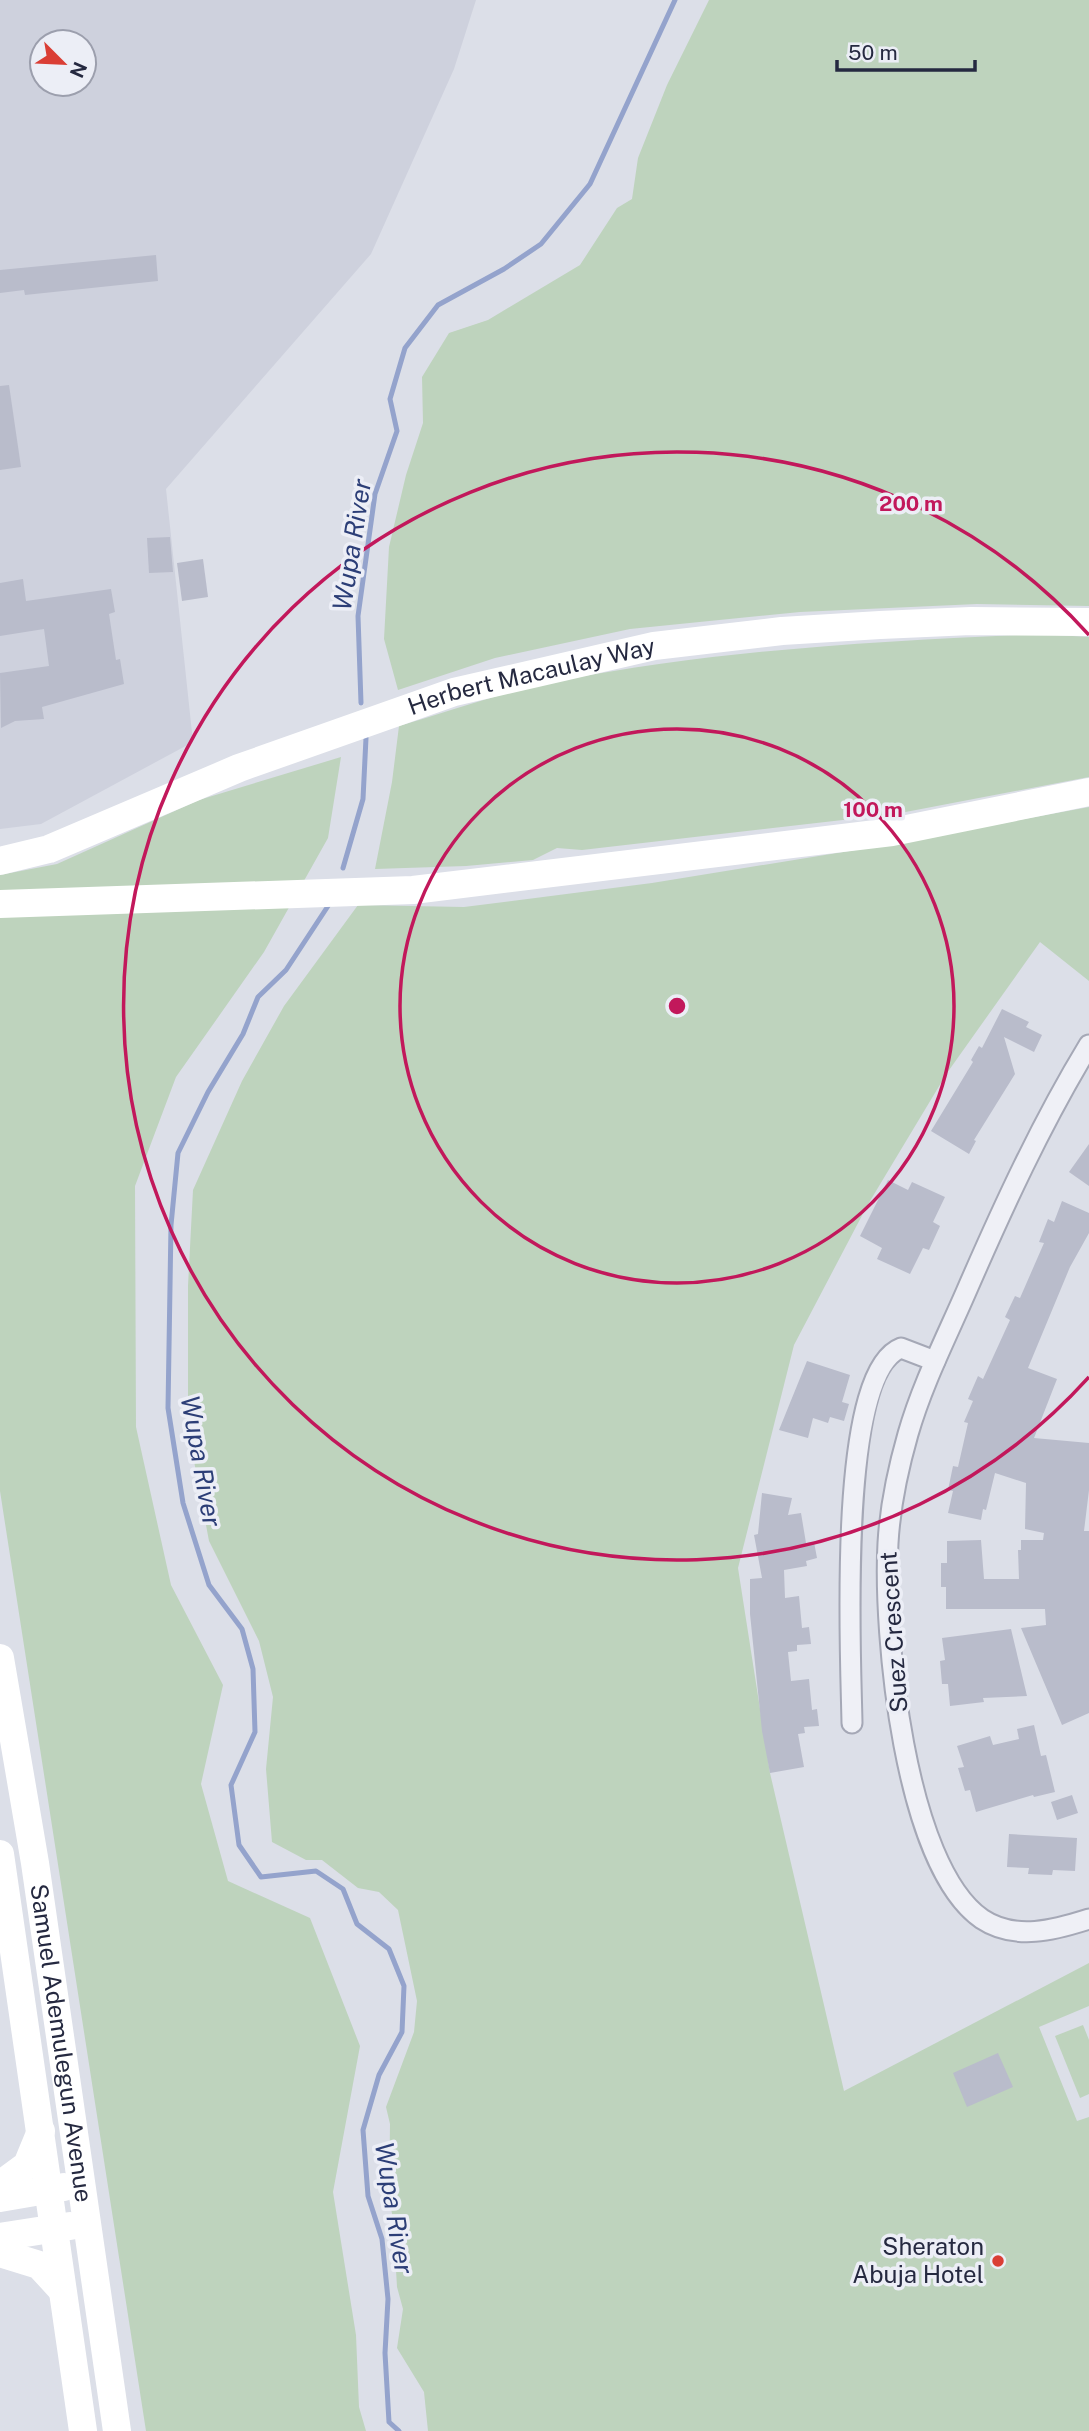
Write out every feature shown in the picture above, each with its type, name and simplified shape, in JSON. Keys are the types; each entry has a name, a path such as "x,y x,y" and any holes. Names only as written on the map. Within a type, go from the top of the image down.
{"main road":[{"name":"Herbert Macaulay Way","path":"0,861 49,849 239,768 454,692 654,646 782,631 971,621 1089,622"},
{"path":"0,904 413,890 892,832 1089,792"},
{"name":"Samuel Ademulegun Avenue","path":"0,1658 23,1783 117,2431"},
{"name":"Samuel Ademulegun Avenue","path":"1,1863 42,2129 48,2190 83,2431"},
{"path":"0,2185 27,2165 42,2129"},
{"path":"0,2198 81,2185"},
{"path":"0,2237 86,2223"},
{"path":"0,2253 39,2265 62,2291"}],"street":[{"name":"Suez Crescent","path":"1089,1045 1056,1099 1006,1201 935,1362 908,1432 895,1485 888,1542 887,1599 902,1737 940,1867 958,1897 984,1920 1017,1931 1052,1932 1089,1919"},
{"path":"852,1723 851,1534 853,1493 864,1412 877,1374 891,1352 901,1348 935,1362"},
{"path":"1,1863 35,1863"}],"shaded area":[{"path":"0,0 476,0 454,69 371,254 166,489 193,742 41,824 0,829"}],"green space":[{"path":"709,0 1089,0 1089,606 977,604 800,612 630,629 495,658 398,690 384,639 389,547 406,475 423,423 422,377 449,333 488,320 580,265 617,208 632,199 638,158 667,85"},
{"path":"1039,634 1089,637 1089,777 895,814 582,850 557,848 533,860 466,866 375,869 392,782 399,726 538,685 618,670 797,648"},
{"path":"341,757 328,838 264,952 176,1077 135,1186 136,1427 171,1585 223,1685 201,1784 228,1881 310,1918 360,2046 333,2192 356,2335 359,2407 366,2431 146,2431 0,1491 0,875 57,864 199,800"},
{"path":"1089,807 1089,981 1040,942 947,1073 867,1206 794,1345 738,1568 770,1773 844,2091 1089,1963 1089,2006 1039,2027 1077,2121 1089,2117 1089,2431 428,2431 424,2392 397,2348 403,2309 397,2287 389,2197 390,2124 386,2107 414,2032 417,2001 398,1910 379,1892 358,1888 322,1860 306,1860 272,1842 266,1769 273,1697 259,1641 209,1541 188,1429 188,1286 193,1190 242,1081 284,1006 358,905 464,907 652,883 880,846"},
{"path":"1083,2025 1089,2040 1089,2094 1080,2098 1055,2036"}],"building":[{"path":"156,255 158,281 25,295 24,290 0,293 0,270"},
{"path":"9,385 21,467 0,470 0,386"},
{"path":"170,537 173,572 149,573 147,538"},
{"path":"203,559 208,597 182,601 177,563"},
{"path":"23,579 26,601 111,589 115,612 109,614 116,660 120,659 124,684 42,707 44,719 15,721 1,728 0,673 49,666 44,629 0,636 0,583"},
{"path":"1002,1009 1029,1022 1026,1027 1042,1035 1034,1052 1004,1037 1015,1074 974,1140 976,1141 969,1154 931,1131 973,1062 971,1060 979,1046 982,1048"},
{"path":"1089,1144 1089,1186 1069,1172"},
{"path":"888,1180 908,1190 912,1182 945,1197 933,1222 940,1226 929,1250 923,1248 910,1274 877,1259 882,1248 860,1236"},
{"path":"1062,1201 1089,1213 1089,1233 1070,1267 1028,1368 1057,1379 1034,1438 1089,1443 1089,1490 1084,1531 1089,1531 1089,1713 1062,1725 1021,1628 1046,1625 1045,1609 946,1609 946,1587 941,1587 941,1563 947,1563 947,1541 981,1540 984,1579 1019,1579 1018,1550 1021,1550 1021,1540 1043,1540 1044,1533 1025,1529 1026,1483 995,1473 981,1520 948,1513 953,1491 948,1490 953,1466 958,1467 968,1423 964,1422 973,1401 968,1399 978,1376 983,1379 1010,1320 1005,1317 1015,1296 1020,1298 1044,1243 1039,1242 1048,1219 1054,1222"},
{"path":"807,1361 850,1375 842,1402 849,1404 844,1421 830,1417 828,1423 813,1418 808,1438 779,1430"},
{"path":"762,1493 792,1498 788,1515 801,1513 806,1543 814,1542 817,1558 806,1561 807,1566 784,1570 785,1598 799,1596 802,1628 809,1627 811,1644 797,1645 797,1651 788,1652 791,1681 809,1679 812,1710 817,1709 819,1726 804,1727 805,1733 798,1734 804,1767 770,1773 762,1731 750,1614 750,1579 762,1578 754,1535 758,1534"},
{"path":"1011,1629 1027,1696 983,1698 984,1702 950,1706 948,1684 942,1684 940,1661 945,1660 942,1638"},
{"path":"1034,1725 1041,1756 1046,1755 1055,1792 1034,1797 1033,1795 976,1812 970,1790 965,1791 958,1768 964,1767 957,1746 990,1736 993,1745 1019,1739 1017,1729"},
{"path":"1072,1795 1078,1813 1057,1820 1051,1802"},
{"path":"1009,1834 1077,1838 1075,1871 1053,1870 1052,1875 1028,1874 1029,1868 1007,1867"},
{"path":"998,2053 1013,2087 967,2107 953,2073"}],"waterway":[{"name":"Wupa River","path":"361,703 358,616 375,494 397,431 390,399 405,348 438,305 504,269 541,244 590,184 675,0"},
{"name":"Wupa River","path":"343,868 363,799 366,738"},
{"name":"Wupa River","path":"328,906 286,970 258,997 243,1034 208,1092 178,1153 171,1225 168,1408 183,1503 209,1585 242,1629 253,1669 255,1732 231,1785 239,1845 261,1877 316,1871 343,1889 357,1924 389,1949 404,1986 402,2032 379,2075 363,2130 368,2196 382,2239 388,2299 385,2353 389,2422 399,2431"}],"place":[{"name":"Sheraton Abuja Hotel","path":"998,2261"}]}
